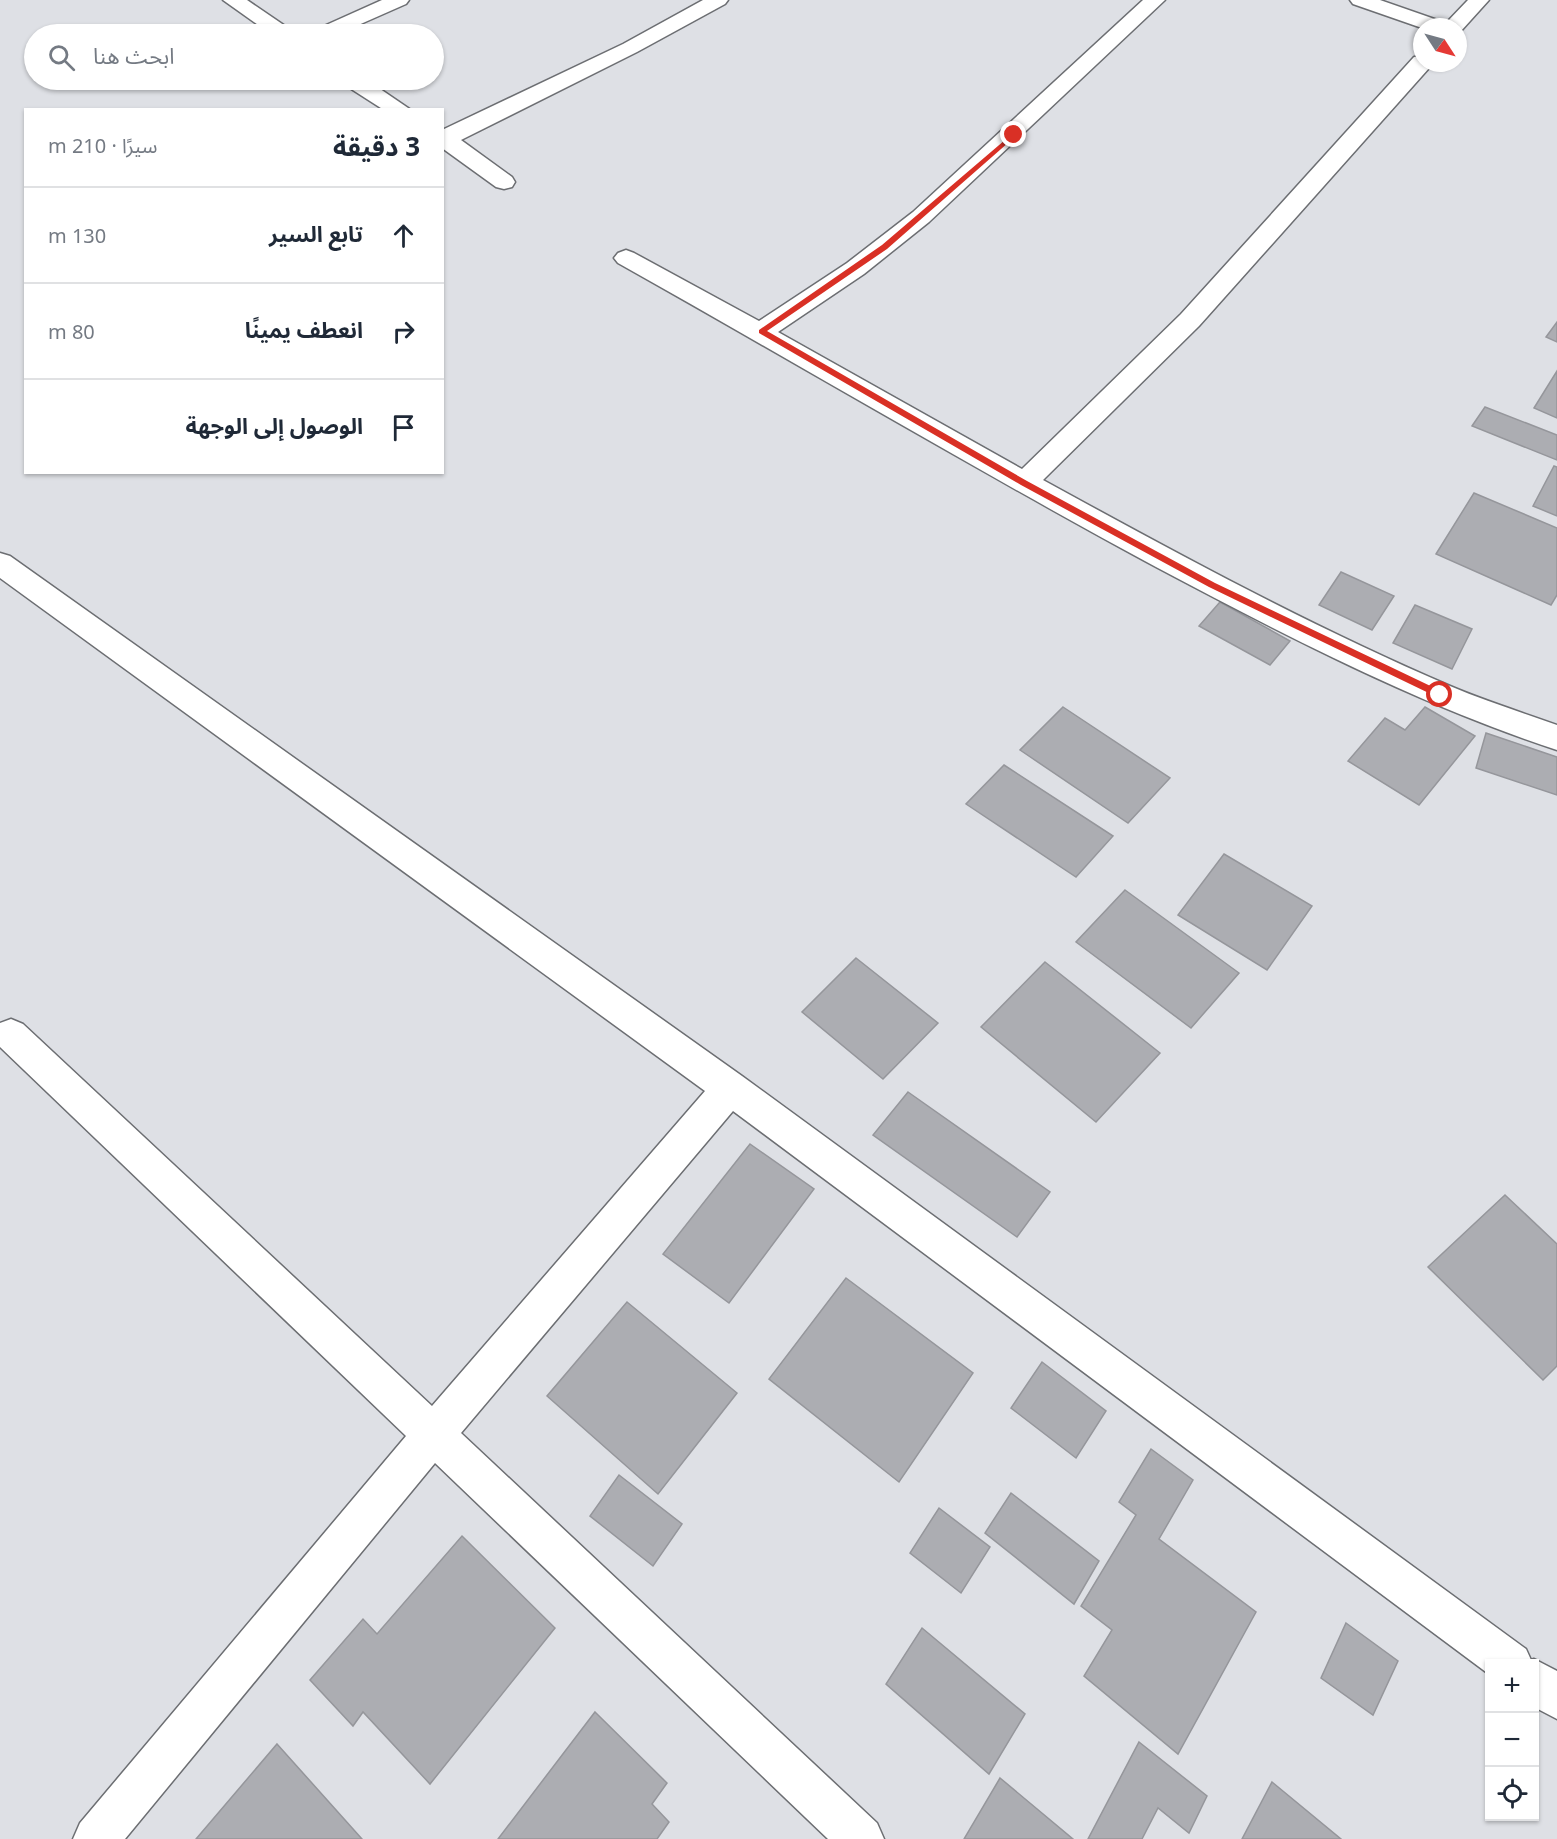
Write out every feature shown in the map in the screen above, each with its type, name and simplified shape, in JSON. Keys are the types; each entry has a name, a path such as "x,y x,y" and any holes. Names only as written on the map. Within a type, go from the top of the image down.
{"street":[{"path":"233,0 269,24"},
{"path":"345,24 399,0"},
{"path":"504,182 444,138 630,48 718,0"},
{"path":"762,332 885,247 1014,135 1112,38 1155,0"},
{"path":"1360,0 1413,18"},
{"path":"1462,18 1479,0"},
{"path":"1024,483 1190,320 1413,72"},
{"path":"369,90 397,108"},
{"path":"626,258 762,332 1024,483 1212,585 1440,695 1557,738"},
{"path":"0,563 730,1088 1504,1659"},
{"path":"11,1035 861,1839"},
{"path":"96,1839 433,1435 730,1088"},
{"path":"1539,1684 1557,1697"}],"building":[{"path":"1557,322 1557,342 1546,337"},
{"path":"1557,371 1557,418 1534,408"},
{"path":"1485,407 1557,435 1557,460 1472,426"},
{"path":"1554,466 1557,467 1557,516 1533,506"},
{"path":"1474,493 1557,528 1557,595 1551,605 1436,554"},
{"path":"1341,572 1394,596 1372,630 1319,605"},
{"path":"1220,602 1290,641 1270,665 1199,626"},
{"path":"1415,605 1472,629 1452,669 1393,643"},
{"path":"1063,707 1170,778 1128,823 1020,750"},
{"path":"1425,707 1475,736 1419,805 1348,761 1385,718 1405,730"},
{"path":"1486,733 1557,757 1557,795 1476,768"},
{"path":"1004,765 1113,836 1076,877 966,804"},
{"path":"1224,854 1312,906 1267,970 1178,915"},
{"path":"1125,890 1239,973 1191,1028 1076,942"},
{"path":"856,958 938,1023 883,1079 802,1012"},
{"path":"1045,962 1160,1053 1096,1122 981,1027"},
{"path":"908,1092 1050,1192 1017,1237 873,1135"},
{"path":"750,1144 814,1189 729,1303 663,1254"},
{"path":"1505,1195 1557,1244 1557,1366 1543,1380 1428,1267"},
{"path":"846,1278 973,1373 899,1482 769,1379"},
{"path":"627,1302 737,1393 658,1494 547,1396"},
{"path":"1042,1362 1106,1411 1076,1458 1011,1408"},
{"path":"1151,1449 1193,1480 1159,1539 1256,1612 1178,1754 1084,1676 1112,1630 1081,1606 1136,1515 1119,1502"},
{"path":"619,1475 682,1524 653,1566 590,1516"},
{"path":"1011,1493 1099,1561 1074,1604 985,1533"},
{"path":"939,1508 990,1547 961,1593 910,1553"},
{"path":"462,1536 555,1628 430,1784 363,1712 353,1726 310,1680 363,1619 377,1634"},
{"path":"1346,1623 1398,1661 1373,1715 1321,1678"},
{"path":"922,1628 1025,1714 989,1774 886,1684"},
{"path":"595,1712 667,1783 652,1804 669,1822 657,1839 498,1839"},
{"path":"1139,1742 1207,1796 1189,1833 1158,1808 1142,1839 1088,1839"},
{"path":"277,1744 362,1839 196,1839"},
{"path":"1000,1778 1073,1839 964,1839"},
{"path":"1272,1782 1341,1839 1242,1839"}],"route":[{"path":"1014,135 885,247 762,332 1024,483 1212,585 1440,695"}]}
